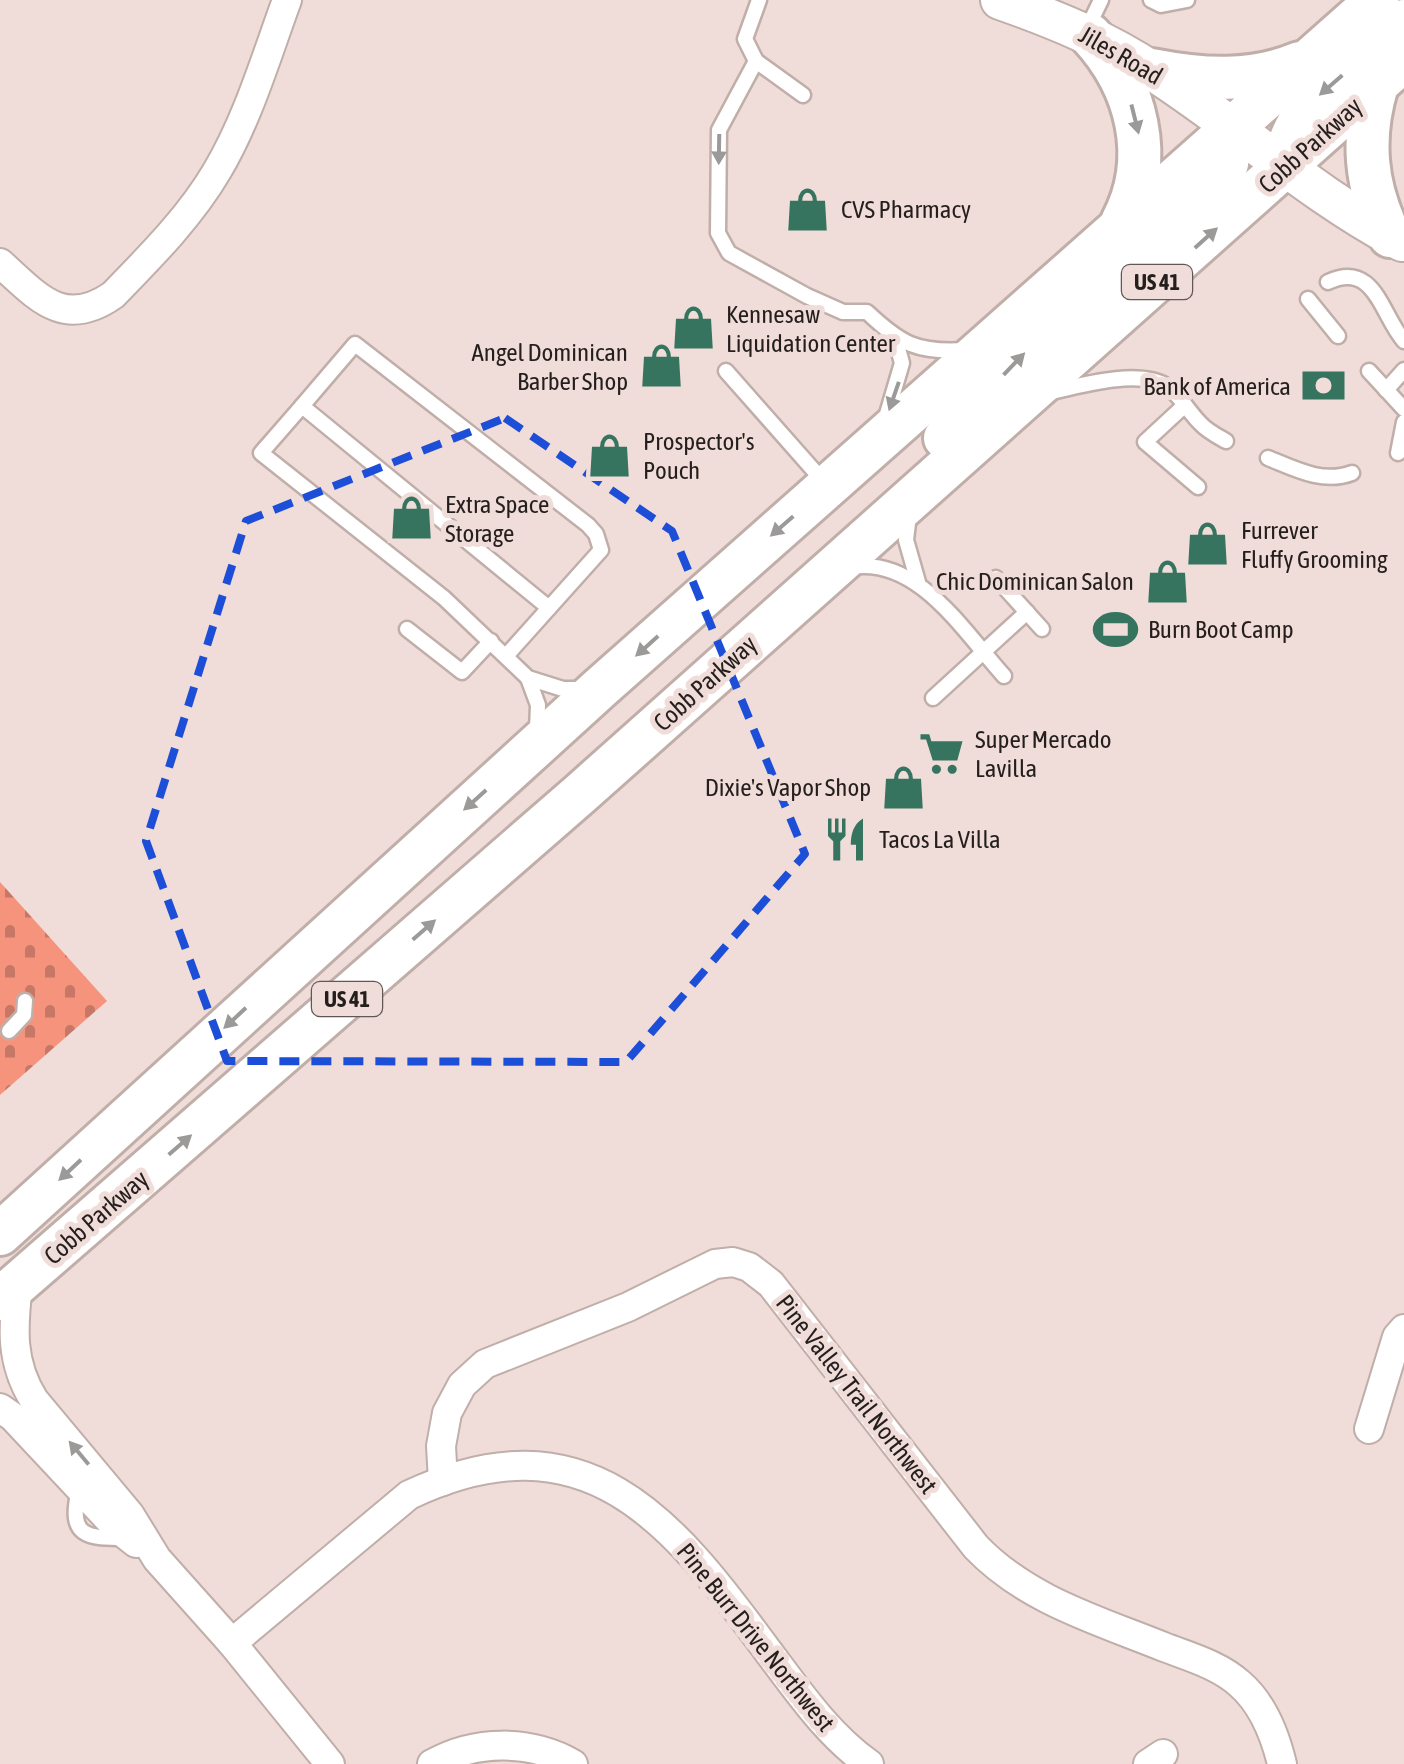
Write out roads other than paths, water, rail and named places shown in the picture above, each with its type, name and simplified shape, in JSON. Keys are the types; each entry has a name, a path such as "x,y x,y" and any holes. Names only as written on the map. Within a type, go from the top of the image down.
{"main road":[{"name":"Cobb Parkway","path":"0,1234 532,748 1377,0"},
{"path":"1284,168 1294,128 1310,105 1404,21"},
{"path":"1092,22 1124,85 1141,147 1134,193 1119,229"},
{"path":"1152,70 1205,78 1254,77 1278,72 1318,52"},
{"path":"1390,72 1368,122 1367,167 1372,196 1397,239"},
{"name":"Cobb Parkway","path":"9,1292 202,1127 827,575 1390,72"},
{"path":"903,507 916,470 1021,356 1222,174 1230,153 1231,129"}],"street":[{"path":"0,263 53,307 78,312 113,296 174,228 215,174 252,95 287,0"},
{"name":"Jiles Road","path":"1000,0 1092,22 1284,168 1397,239"},
{"name":"Pine Valley Trail Northwest","path":"444,1481 441,1446 447,1413 462,1384 485,1364 617,1311 715,1264 733,1262 749,1267 771,1284 976,1547 999,1570 1046,1598 1232,1677 1260,1707 1282,1764"},
{"path":"9,1292 13,1339 23,1382 130,1515 157,1559"},
{"path":"1369,1430 1397,1337 1404,1329"},
{"path":"0,1408 13,1417 79,1490 157,1559 232,1643 330,1764"},
{"name":"Pine Burr Drive Northwest","path":"232,1643 398,1502 444,1481 506,1467 546,1466 586,1475 622,1492 666,1528 713,1576 816,1714 842,1743 869,1764"},
{"path":"432,1764 464,1749 493,1746 540,1751 572,1764"}],"lane":[{"path":"759,0 745,40 756,61 803,95"},
{"path":"1151,0 1162,4 1187,0"},
{"path":"756,61 719,130 718,234 729,253 843,312 868,312 895,338 915,348 967,350 985,345"},
{"path":"1328,282 1345,276 1364,282 1404,341"},
{"path":"1308,299 1338,336"},
{"path":"868,450 900,378 902,364 895,338"},
{"path":"506,656 601,550 596,534 355,344 261,454 444,598 528,678 538,705 532,748"},
{"path":"726,370 828,486"},
{"path":"1386,390 1404,370"},
{"path":"1369,371 1404,409"},
{"path":"1029,396 1095,382 1144,380 1168,387 1200,423 1226,441"},
{"path":"302,406 549,608"},
{"path":"1186,406 1146,442 1198,486"},
{"path":"1395,451 1404,422"},
{"path":"1268,458 1325,478 1352,473"},
{"path":"903,507 906,540 918,582"},
{"path":"827,575 869,565 899,571 918,582 1004,676"},
{"path":"996,578 1042,628"},
{"path":"932,698 1027,612"},
{"path":"408,630 462,672 491,641"},
{"path":"528,678 563,689 600,688"},
{"path":"9,1032 24,1016 25,1001"}],"place":[{"name":"CVS Pharmacy","path":"808,209"},
{"name":"Kennesaw Liquidation Center","path":"693,328"},
{"name":"Angel Dominican Barber Shop","path":"661,366"},
{"name":"Bank of America","path":"1324,386"},
{"name":"Prospector's Pouch","path":"610,455"},
{"name":"Extra Space Storage","path":"412,518"},
{"name":"Furrever Fluffy Grooming","path":"1208,544"},
{"name":"Chic Dominican Salon","path":"1167,581"},
{"name":"Burn Boot Camp","path":"1115,629"},
{"name":"Super Mercado Lavilla","path":"942,753"},
{"name":"Dixie's Vapor Shop","path":"904,787"},
{"name":"Tacos La Villa","path":"846,839"}]}
